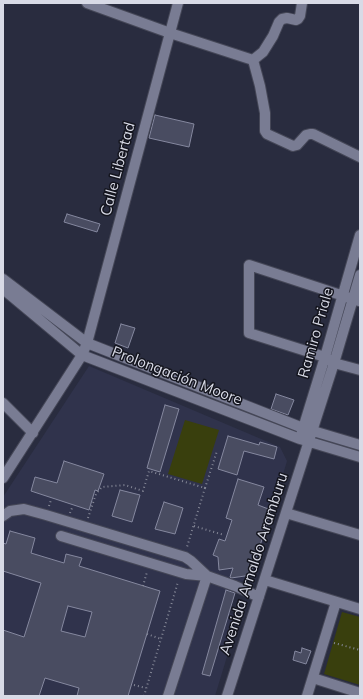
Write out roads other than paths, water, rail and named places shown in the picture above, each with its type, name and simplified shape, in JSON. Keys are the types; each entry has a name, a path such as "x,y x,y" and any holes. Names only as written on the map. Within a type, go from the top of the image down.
{"street":[{"path":"87,3 170,33 253,60"},
{"name":"Calle Libertad","path":"3,478 82,355 87,343 178,3"},
{"path":"253,60 263,52 282,19 298,19 300,16 302,3"},
{"path":"253,60 260,86 265,113 265,131 267,134 293,146 297,145 306,135 313,134 360,157"},
{"name":"Ramiro Priale","path":"308,430 325,357 360,235"},
{"path":"357,300 249,265 249,333 325,357 334,363 360,370"},
{"name":"Ramiro Priale","path":"304,440 357,300 360,275"},
{"name":"Prolongación Moore","path":"3,279 87,343 308,430 360,446"},
{"name":"Prolongación Moore","path":"3,289 82,355 304,440 360,457"},
{"path":"3,403 32,433"},
{"name":"Avenida Arnaldo Aramburu","path":"227,696 286,513 304,440"},
{"path":"3,516 10,511 24,509 185,556 207,576"},
{"path":"286,513 360,535"},
{"path":"61,536 181,573 207,576 260,597"},
{"path":"168,696 207,576"},
{"path":"265,580 360,609"},
{"path":"307,696 336,602"},
{"path":"313,678 360,693"}]}
